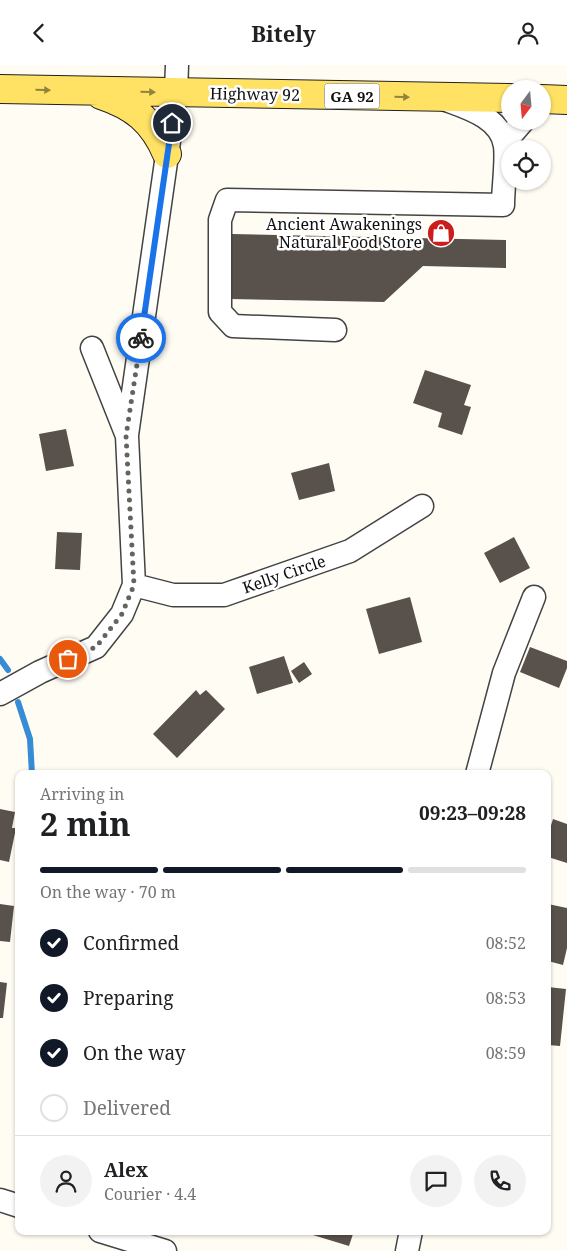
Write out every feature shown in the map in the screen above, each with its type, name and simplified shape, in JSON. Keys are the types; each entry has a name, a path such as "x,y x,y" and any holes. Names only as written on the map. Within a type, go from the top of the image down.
{"main road":[{"name":"Highway 92","path":"0,89 501,99"},
{"path":"85,91 118,101 134,109 156,131 167,154"}],"street":[{"path":"0,694 40,672 96,647 122,614 134,585 126,436 176,92 178,65"},
{"path":"438,97 483,115 499,132 503,140"},
{"path":"335,330 233,327 220,312 220,221 227,200 503,205 504,190"},
{"path":"92,348 126,436"},
{"name":"Kelly Circle","path":"134,585 173,595 224,595 350,551 422,506"},
{"path":"478,769 504,673 534,597"},
{"path":"0,1200 15,1205"},
{"path":"113,1235 165,1251"},
{"path":"407,1251 410,1235"}],"building":[{"path":"232,234 506,240 506,268 423,266 384,302 230,299"},
{"path":"425,370 471,385 464,405 471,407 462,435 438,427 442,413 413,403"},
{"path":"66,429 74,466 46,471 39,434"},
{"path":"329,463 335,491 299,500 291,473"},
{"path":"57,532 82,533 80,570 55,569"},
{"path":"514,537 530,568 500,583 484,553"},
{"path":"410,597 422,642 379,654 366,609"},
{"path":"530,647 567,661 567,668 559,688 520,672"},
{"path":"284,656 293,683 257,694 249,667"},
{"path":"304,662 312,674 299,683 291,671"},
{"path":"196,690 200,695 206,690 225,709 177,758 153,734"},
{"path":"0,809 15,812 12,828 15,828 15,833 9,862 0,860"},
{"path":"553,819 567,824 567,863 551,858 551,825"},
{"path":"0,904 14,906 10,942 0,941"},
{"path":"551,905 567,908 567,948 563,965 551,962"},
{"path":"0,982 7,983 3,1018 0,1018"},
{"path":"551,987 566,989 560,1046 551,1045"},
{"path":"313,1235 353,1235 349,1246"}],"waterway":[{"path":"0,659 8,670"},
{"path":"18,702 30,739 32,770"}],"way so far":[{"path":"68,659 96,647 122,614 134,585 126,436 141,338"}],"place":[{"name":"Ancient Awakenings Natural Food Store","path":"441,233"}],"route":[{"path":"141,338 172,123"}]}
